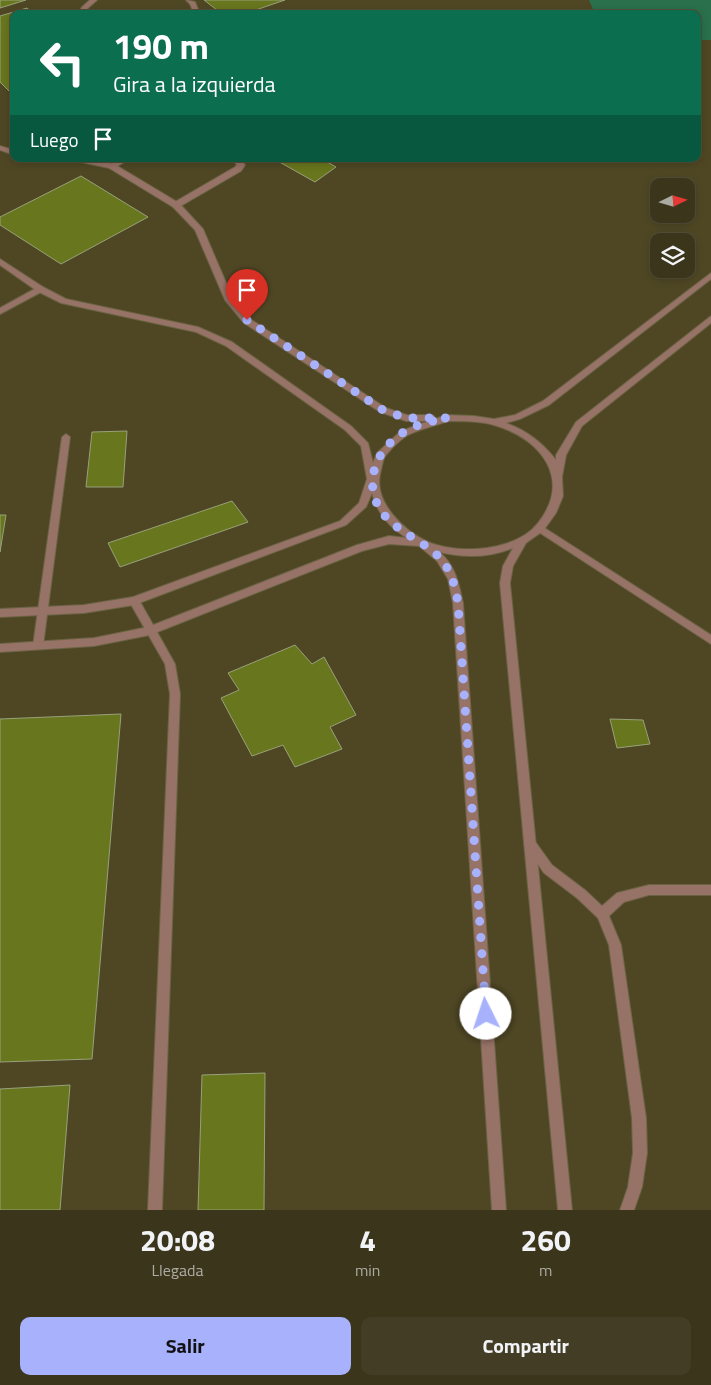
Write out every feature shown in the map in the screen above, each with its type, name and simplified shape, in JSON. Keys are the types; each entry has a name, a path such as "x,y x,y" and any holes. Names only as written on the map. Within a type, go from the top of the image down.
{"street":[{"path":"83,10 94,0"},
{"path":"189,0 196,10"},
{"path":"91,162 111,166 176,205 199,229 229,300 247,320 383,410 406,418 471,418 495,422 518,431 536,443 550,459 558,477"},
{"path":"111,166 120,162"},
{"path":"176,205 238,169 241,165 238,162"},
{"path":"0,261 40,289 64,301 198,330 229,344 348,428 365,446 374,497 384,515 400,531 421,543 440,558 453,578 458,603 499,1210"},
{"path":"495,422 517,417 546,403 711,275"},
{"path":"0,311 40,289"},
{"path":"0,648 95,643 122,639 150,631 360,548 389,540 421,543 446,550 472,553 499,550 522,542 540,529 554,513 559,495 558,477 561,456 579,424 711,319"},
{"path":"0,612 108,607 134,601 343,524 363,505 376,461 387,445 404,432 424,423 447,418"},
{"path":"38,646 66,437"},
{"path":"540,529 711,640"},
{"path":"522,542 508,566 505,582 565,1210"},
{"path":"134,601 170,664 176,694 155,1210"},
{"path":"530,844 548,869 582,894 602,914 616,945 639,1118 640,1153 635,1187 627,1210"},
{"path":"602,914 621,897 649,890 711,890"}],"green space":[{"path":"589,0 711,0 711,40 701,40 701,10 593,10"}],"building":[{"path":"0,0 26,0 0,8"},
{"path":"204,0 285,0 256,10 217,10"},
{"path":"10,13 10,92 0,82 0,16"},
{"path":"279,162 327,162 336,167 315,182"},
{"path":"81,176 148,217 61,264 0,225 0,217"},
{"path":"127,431 123,487 86,487 92,432"},
{"path":"232,501 248,522 120,567 108,543"},
{"path":"0,515 6,515 0,552"},
{"path":"295,645 312,664 324,657 356,715 330,727 342,749 295,767 283,745 252,756 221,698 239,690 228,673"},
{"path":"121,714 92,1059 0,1062 0,719"},
{"path":"610,719 643,720 650,744 617,748"},
{"path":"265,1073 264,1210 198,1210 202,1075"},
{"path":"70,1085 60,1210 0,1210 0,1089"}],"route":[{"path":"247,320 383,410 406,418 447,418 424,423 404,432 387,445 376,461 372,479 374,497 384,515 400,531 421,543 440,558 453,578 458,603 486,1014"}]}
